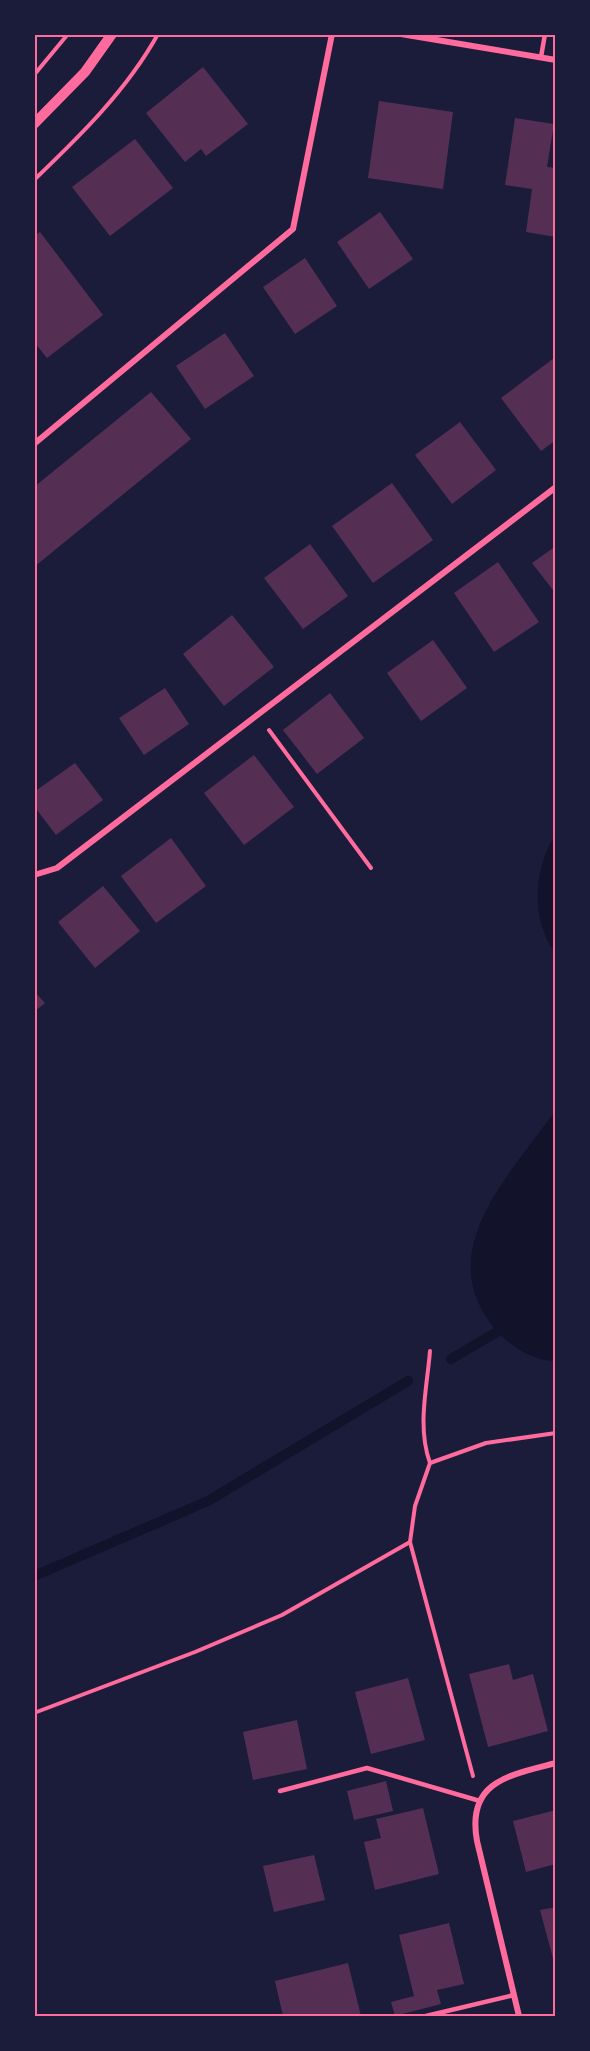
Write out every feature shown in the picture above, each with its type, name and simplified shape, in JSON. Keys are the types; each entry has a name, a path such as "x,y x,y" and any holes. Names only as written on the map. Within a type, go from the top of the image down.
{"street":[{"path":"34,124 85,72 112,34"},
{"path":"34,444 293,230 332,34"},
{"path":"401,34 555,60"},
{"path":"34,875 57,868 555,487"},
{"path":"519,2016 475,1832 475,1816 480,1801 492,1785 506,1776 555,1763"}],"lane":[{"path":"541,57 545,34"},
{"path":"280,1791 367,1768 480,1801"},
{"path":"426,2016 514,1995"}],"path":[{"path":"34,75 68,34"},
{"path":"34,180 102,111 158,34"},
{"path":"258,715 372,868"},
{"path":"430,1351 423,1426 424,1445 430,1463 415,1506 410,1542 480,1801"},
{"path":"430,1463 486,1443 555,1433"},
{"path":"34,1713 152,1670 282,1615 410,1542"}],"shaded area":[{"path":"555,835 556,953 547,940 542,926 538,895 542,864"},
{"path":"555,1111 556,1361 548,1361 523,1352 496,1330 478,1301 471,1272 474,1243 484,1214 518,1160"}],"building":[{"path":"203,67 248,124 206,156 201,149 185,162 146,113"},
{"path":"379,101 453,112 443,189 368,178"},
{"path":"515,118 554,124 547,167 556,168 556,237 526,232 532,189 505,185"},
{"path":"135,139 173,188 110,236 72,187"},
{"path":"380,212 413,259 369,289 337,242"},
{"path":"40,232 103,315 47,358 34,342 34,236"},
{"path":"305,258 337,306 295,334 263,287"},
{"path":"225,333 254,376 205,409 176,366"},
{"path":"554,358 556,440 541,451 501,398"},
{"path":"151,392 191,439 34,567 34,487"},
{"path":"460,422 496,470 452,504 415,455"},
{"path":"392,483 433,540 373,583 332,526"},
{"path":"310,544 348,596 303,629 264,578"},
{"path":"556,546 556,594 532,563"},
{"path":"498,562 539,622 494,652 454,593"},
{"path":"232,615 274,667 224,706 183,654"},
{"path":"433,640 467,688 421,721 387,673"},
{"path":"165,688 189,724 144,755 119,718"},
{"path":"330,693 364,738 317,774 283,730"},
{"path":"254,755 294,807 244,845 204,793"},
{"path":"75,763 103,800 56,835 34,806 34,792"},
{"path":"171,838 206,886 156,923 121,876"},
{"path":"103,886 140,931 95,968 58,922"},
{"path":"34,991 45,1003 34,1012"},
{"path":"509,1664 513,1680 533,1674 548,1731 488,1747 469,1674"},
{"path":"408,1678 425,1740 371,1754 355,1692"},
{"path":"297,1720 307,1769 253,1780 243,1732"},
{"path":"386,1781 393,1811 354,1820 347,1791"},
{"path":"423,1808 439,1874 375,1890 364,1842 381,1838 376,1819"},
{"path":"556,1810 556,1864 526,1872 513,1821"},
{"path":"314,1855 325,1900 274,1912 263,1866"},
{"path":"556,1907 556,1966 555,1966 540,1910"},
{"path":"449,1923 464,1984 437,1990 441,2004 395,2016 391,2002 414,1996 399,1935"},
{"path":"348,1963 361,2016 283,2016 275,1981"}],"waterway":[{"path":"451,1359 497,1332"},
{"path":"34,1576 208,1501 408,1381"}]}
